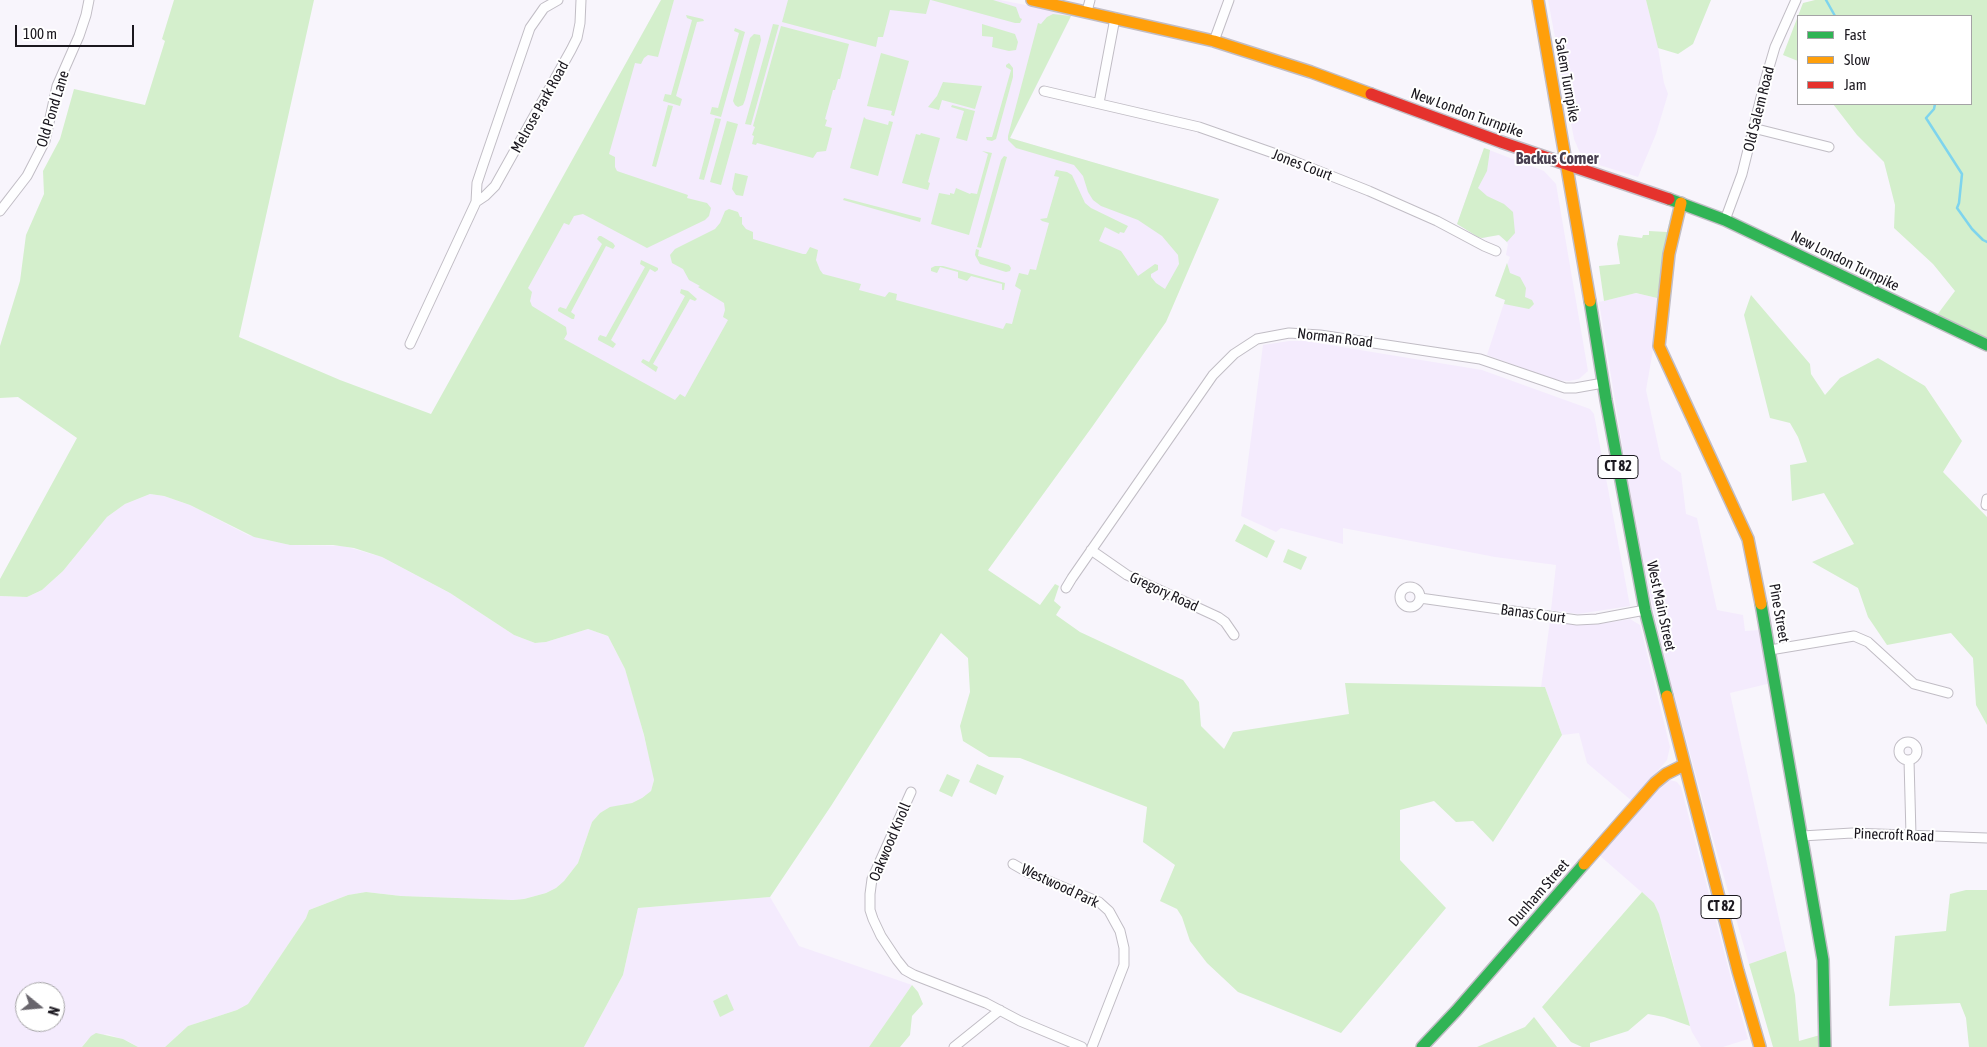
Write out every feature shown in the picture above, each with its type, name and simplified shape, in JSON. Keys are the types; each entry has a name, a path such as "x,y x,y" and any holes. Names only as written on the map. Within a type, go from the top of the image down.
{"main road":[{"name":"New London Turnpike","path":"1032,0 1088,6 1115,18 1214,41 1310,72 1400,104 1462,129 1681,203 1725,220 1987,345"},
{"name":"Salem Turnpike","path":"1538,0 1568,164"},
{"name":"West Main Street","path":"1568,164 1603,383 1645,610 1684,766 1760,1047"},
{"name":"Pine Street","path":"1681,203 1670,254 1658,334 1659,346 1748,539 1755,566 1823,960 1825,1047"},
{"name":"Dunham Street","path":"1422,1047 1456,1011 1651,788 1666,774 1684,766"}],"street":[{"name":"Old Pond Lane","path":"0,211 27,176 45,141 57,86 78,38 89,0"},
{"name":"Melrose Park Road","path":"410,344 476,202 477,183 530,28 544,8 558,0"},
{"name":"Melrose Park Road","path":"476,202 495,186 571,50 577,38 581,0"},
{"path":"1214,41 1228,0"},
{"name":"Old Salem Road","path":"1725,220 1742,174 1772,56 1796,0"},
{"path":"1098,103 1115,18"},
{"name":"Jones Court","path":"1044,91 1200,127 1276,154 1369,191 1437,221 1496,251"},
{"path":"1753,128 1828,147"},
{"name":"Norman Road","path":"1066,588 1213,375 1234,354 1262,337 1295,332 1480,359 1565,388 1581,388 1603,383"},
{"name":"Gregory Road","path":"1091,550 1127,575 1218,617 1225,622 1234,635"},
{"name":"Banas Court","path":"1420,598 1577,620 1597,619 1645,610"},
{"path":"1770,650 1854,636 1868,642 1914,684 1948,693"},
{"path":"1909,760 1911,836"},
{"name":"Oakwood Knoll","path":"911,792 872,880 870,910 878,929 897,960 908,972 1000,1010"},
{"name":"Pinecroft Road","path":"1802,836 1852,833 1987,838"},
{"name":"Westwood Park","path":"1013,864 1027,872 1099,902 1109,911 1120,931 1124,948 1124,965 1092,1047"},
{"path":"954,1047 1000,1010 1020,1021 1082,1047"}],"shaded area":[{"path":"661,0 1000,0 1072,14 1010,138 1219,199 1173,304 1014,325 1005,330 699,410 482,324"},
{"path":"1548,0 1646,0 1668,94 1656,134 1638,177 1583,160 1574,139"},
{"path":"1484,148 1544,171 1556,184 1588,371 1579,379 1569,381 1556,380 1487,355 1505,300 1495,296 1510,257 1506,255 1508,244 1501,236 1494,234 1485,238 1479,238 1457,224"},
{"path":"1636,293 1657,298 1653,350 1646,390 1661,459 1681,473 1686,514 1697,518 1717,610 1743,615 1745,631 1760,630 1771,683 1730,693 1786,951 1749,964 1669,675 1649,591 1626,469 1599,302"},
{"path":"1289,341 1305,341 1482,370 1590,409 1594,414 1630,606 1578,614 1551,610 1556,565 1495,557 1343,528 1343,544 1281,528 1276,532 1241,516 1263,345"},
{"path":"150,494 164,496 190,505 248,535 290,545 344,546 382,557 450,593 514,635 535,643 546,642 588,629 608,636 625,669 638,712 654,780 651,791 632,803 600,813 592,822 578,863 564,881 546,893 513,900 401,896 366,892 348,895 309,910 306,918 248,1004 237,1010 188,1026 165,1047 138,1047 128,1041 107,1034 87,1040 82,1047 0,1047 0,596 27,597 42,590 63,571 107,517 125,504"},
{"path":"1630,619 1640,625 1670,747 1667,760 1632,801 1587,763 1579,733 1562,735 1545,687 1541,687 1550,621 1579,625"},
{"path":"1666,781 1677,782 1681,787 1748,1039 1723,1047 1701,1047 1692,1032 1668,942 1654,903 1599,855 1650,797"},
{"path":"770,897 799,946 912,985 869,1047 584,1047 623,975 638,908"}],"green space":[{"path":"174,0 314,0 239,337 340,380 431,414 661,0 674,0 658,57 648,55 641,64 635,63 609,154 615,157 617,171 688,195 687,198 707,203 711,208 709,216 705,220 647,248 583,214 574,216 569,225 564,223 528,288 532,292 530,301 532,306 566,327 567,334 564,339 675,400 680,394 685,397 728,320 723,317 724,303 689,280 683,269 672,263 670,255 675,249 715,229 725,211 729,209 738,212 740,217 742,217 742,224 746,229 753,232 753,239 803,254 806,254 810,247 818,250 816,260 823,274 861,284 859,290 885,297 889,292 897,294 896,300 1003,329 1006,323 1012,324 1021,290 1015,286 1019,273 1028,275 1030,269 1036,270 1049,223 1040,219 1047,218 1059,177 1054,176 1056,170 1072,175 1085,203 1091,208 1128,226 1124,233 1120,232 1119,234 1105,227 1099,241 1121,251 1138,276 1155,264 1158,265 1158,270 1151,274 1151,277 1165,289 1179,264 1178,255 1162,236 1138,220 1101,206 1093,200 1088,192 1083,176 1074,165 1016,148 1008,140 1038,23 1041,24 1047,17 1053,14 1071,16 1010,138 1219,199 1166,322 988,570 1040,605 1055,584 1059,586 1054,601 1061,607 1056,615 1080,632 1183,680 1199,702 1201,726 1224,749 1233,732 1349,714 1345,683 1545,687 1562,735 1493,842 1473,821 1456,822 1434,801 1400,810 1400,860 1446,908 1341,1033 1238,992 1207,963 1190,941 1182,917 1177,909 1160,901 1175,865 1143,842 1147,807 1020,758 989,757 963,741 960,726 970,692 968,658 941,633 831,806 770,897 638,908 623,975 584,1047 165,1047 188,1026 237,1010 248,1004 306,918 309,910 348,895 366,892 401,896 513,900 546,893 564,881 578,863 592,822 600,813 610,807 632,803 642,798 651,791 654,780 644,735 625,669 608,636 588,629 546,642 535,643 514,635 450,593 382,557 354,548 333,545 290,545 254,537 190,505 164,496 150,494 125,504 107,517 63,571 42,590 27,597 0,596 0,579 77,438 18,397 0,398 0,346 20,281 26,235 44,194 43,171 60,139 74,89 145,105 165,41 162,39"},
{"path":"788,0 930,0 926,14 890,10 883,37 878,37 876,47 782,22"},
{"path":"931,0 993,0 1016,7 1022,19 1020,23 1015,23"},
{"path":"1646,0 1711,0 1693,44 1678,54 1658,48"},
{"path":"1815,0 1987,0 1987,338 1937,315 1955,291 1933,264 1894,228 1895,205 1884,162 1857,135 1834,105 1972,105 1972,15 1798,15 1803,3"},
{"path":"686,15 703,19 704,21 697,22 676,96 682,99 680,106 663,101 665,94 671,95 692,20 687,18"},
{"path":"1797,19 1797,61 1783,55"},
{"path":"773,24 779,25 751,125 745,124"},
{"path":"982,24 1015,34 1018,42 1016,50 1009,51 992,47 993,37 982,36"},
{"path":"781,26 849,44 840,79 838,79 835,90 833,90 825,119 827,120 825,126 832,128 826,151 817,152 813,158 757,143 756,145 752,144 754,136 752,135 755,127 753,126"},
{"path":"735,28 745,32 721,117 710,114 712,107 718,108 739,33 734,31"},
{"path":"754,34 760,35 761,40 745,100 743,105 738,107 733,101 750,38"},
{"path":"881,53 909,61 894,116 891,115 892,111 867,106"},
{"path":"1009,63 1013,68 1013,77 996,139 992,141 987,140 986,137 992,137 1011,70 1006,67"},
{"path":"943,82 982,86 975,109 942,100 939,110 928,107 937,96"},
{"path":"668,105 673,106 656,167 652,166"},
{"path":"952,105 975,111 967,141 956,138 964,111 951,107"},
{"path":"864,117 888,125 889,121 893,122 878,176 850,168"},
{"path":"715,118 721,119 704,180 699,179"},
{"path":"727,121 738,124 721,185 710,182"},
{"path":"921,133 940,138 928,182 930,183 928,190 902,183 916,134 920,135"},
{"path":"1484,148 1490,150 1487,171 1478,188 1487,196 1504,204 1513,212 1515,233 1507,242 1499,235 1478,237 1457,224"},
{"path":"982,151 992,153 969,235 931,224 939,193 954,194 956,188 970,194 977,194 988,154"},
{"path":"1004,156 1007,157 981,248 977,247 1001,160"},
{"path":"735,173 748,176 743,196 736,195 732,189"},
{"path":"844,198 921,218 920,222 843,200"},
{"path":"1672,210 1657,298 1636,293 1604,301 1599,266 1620,264 1617,244 1619,235 1642,238 1643,235 1649,235 1649,231 1667,232"},
{"path":"601,236 615,246 613,249 606,246 571,312 575,315 574,319 572,319 558,311 558,309 560,307 566,309 602,244 597,239"},
{"path":"976,249 979,250 978,256 1009,265 1010,271 1006,272 980,264 975,255"},
{"path":"641,260 658,268 658,270 655,272 650,269 611,340 616,344 613,348 598,340 598,338 600,335 606,337 645,267 640,264"},
{"path":"1507,263 1510,273 1520,277 1526,288 1525,297 1532,300 1534,304 1529,309 1504,304 1505,300 1495,296"},
{"path":"943,266 1005,283 1004,290 1002,290 1002,284 971,276 967,281 958,278 958,272 940,267 937,273 931,271 931,268"},
{"path":"681,289 688,291 697,299 695,301 690,299 653,364 658,367 656,372 641,362 643,359 649,362 685,296 680,293"},
{"path":"1751,295 1810,364 1811,374 1825,395 1840,378 1878,358 1925,386 1962,441 1943,472 1987,517 1987,725 1976,705 1973,658 1951,633 1887,645 1868,617 1858,588 1812,562 1854,544 1824,493 1792,501 1790,465 1807,462 1798,437 1790,423 1770,418 1744,315"},
{"path":"1244,524 1275,541 1267,558 1235,541"},
{"path":"1288,549 1307,557 1301,570 1283,562"},
{"path":"977,764 1004,776 996,795 969,782"},
{"path":"947,774 960,780 952,797 939,791"},
{"path":"1966,890 1987,890 1987,1047 1969,1047 1966,1018 1960,1003 1889,1006 1895,936 1946,931 1950,894"},
{"path":"1642,892 1654,903 1659,914 1690,1026 1664,1017 1648,1014 1628,1031 1590,1043 1590,1047 1582,1047 1571,1042 1542,1007"},
{"path":"1786,951 1795,995 1799,1041 1820,1035 1820,1047 1773,1047 1749,964"},
{"path":"912,985 918,992 923,1004 912,1016 910,1035 900,1047 869,1047"},
{"path":"727,994 734,1010 720,1017 713,1001"},
{"path":"1534,1017 1557,1047 1477,1047 1525,1027"},
{"path":"96,1033 123,1039 138,1047 82,1047"}],"waterway":[{"path":"1826,0 1834,15"},
{"path":"1935,105 1934,109 1926,118 1962,174 1957,208 1972,229 1987,242"}],"traffic: fast":[{"path":"1669,199 1725,220 1987,345"},
{"path":"1590,301 1606,400 1645,610 1667,696"},
{"path":"1761,604 1823,960 1825,1047"},
{"path":"1422,1047 1456,1011 1584,864"}],"traffic: slow":[{"path":"1032,0 1214,41 1311,72 1371,94"},
{"path":"1538,0 1590,301"},
{"path":"1681,203 1669,254 1659,346 1748,539 1761,604"},
{"path":"1667,696 1738,971 1760,1047"},
{"path":"1584,864 1655,783 1666,774 1684,765"}],"traffic: jam":[{"path":"1371,94 1501,142 1669,199"}],"district":[{"name":"Backus Corner","path":"1557,159"}]}
